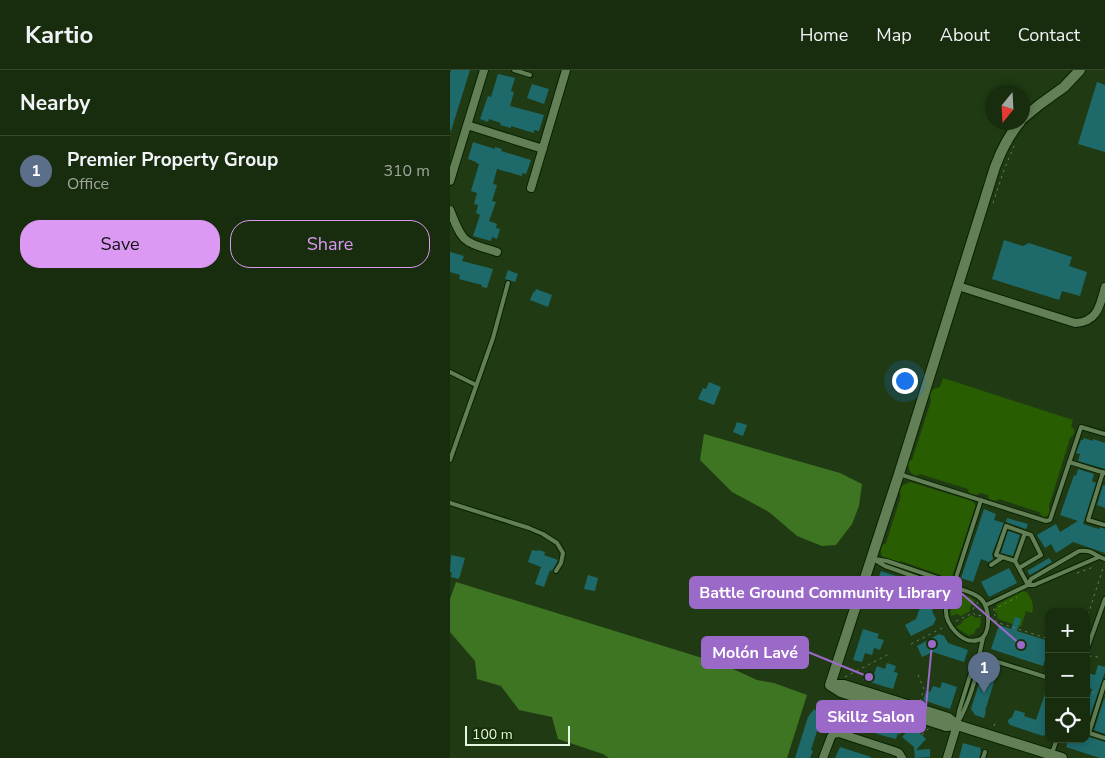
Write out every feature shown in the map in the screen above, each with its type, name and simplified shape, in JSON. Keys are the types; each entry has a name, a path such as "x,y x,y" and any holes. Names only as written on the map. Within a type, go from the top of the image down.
{"street":[{"path":"450,181 484,70"},
{"path":"531,188 566,70"},
{"path":"1030,112 1064,87 1080,70"},
{"path":"467,125 543,149"},
{"path":"1013,130 998,157 899,474 830,685 844,685 948,718 957,725 1057,756"},
{"path":"450,210 456,228 468,243 497,252"},
{"path":"958,286 1070,322 1081,322 1089,319 1097,310 1105,287"},
{"path":"947,758 957,725"},
{"path":"823,758 829,739 833,734 842,734 894,751 902,758"}],"lane":[{"path":"514,70 530,75"},
{"path":"450,460 493,338 508,283"},
{"path":"450,372 476,385"},
{"path":"899,474 1050,520 1081,427 1105,434"},
{"path":"1070,462 1104,473 1088,520 1105,525"},
{"path":"981,500 946,608 947,617 955,632 964,638 972,640 983,638"},
{"path":"450,503 543,534 557,544 563,553 562,563 556,571"},
{"path":"1015,561 996,555 1006,526 1031,535 1041,555 1018,568"},
{"path":"1025,533 1015,561 1028,584 1034,585 1100,557"},
{"path":"986,605 1028,584 1031,579 1079,551 1084,550 1105,558"},
{"path":"991,565 1003,557"},
{"path":"872,558 887,561 946,581 973,594 986,605 988,621 979,656 979,665 964,712 957,725"},
{"path":"1088,653 1105,599"},
{"path":"979,656 1045,677"},
{"path":"1090,726 1105,682"},
{"path":"1090,733 1105,738"},
{"path":"1057,743 1057,756"},
{"path":"984,758 985,752"}],"path":[{"path":"993,205 1004,170 1016,143"},
{"path":"1090,608 1104,564"},
{"path":"1018,597 993,609 996,622 1045,638"},
{"path":"973,613 973,609 978,602"},
{"path":"910,644 973,613"},
{"path":"973,613 976,616 984,615"},
{"path":"845,677 891,653"},
{"path":"1090,655 1098,657"},
{"path":"918,675 924,689 920,702"},
{"path":"1090,691 1098,694"},
{"path":"868,716 871,707"},
{"path":"887,722 890,713"},
{"path":"994,726 996,720"},
{"path":"922,735 931,726"}],"green space":[{"path":"943,378 1073,420 1071,427 1074,429 1074,433 1070,438 1049,506 1050,513 1047,516 1044,517 1039,512 999,499 996,501 989,499 988,495 969,493 968,489 920,474 916,476 910,472 909,461 912,460 931,401 931,393 933,389 940,387"},
{"path":"704,434 840,473 862,484 859,506 852,524 836,545 822,546 797,536 769,512 732,492 700,460"},
{"path":"910,482 972,501 975,504 950,579 901,561 898,563 889,560 882,555 881,548 886,543 901,496 901,488"},
{"path":"456,582 699,657 757,680 774,683 807,695 787,758 609,758 603,754 558,739 552,717 519,710 501,686 477,679 475,661 450,632 450,599"},
{"path":"1023,591 1027,592 1033,607 1032,613 1026,611 1021,627 998,619 994,610 997,607 996,605"},
{"path":"960,596 970,597 975,601 970,607 970,611 961,616 957,614 951,616 953,602 955,598 957,599"},
{"path":"972,615 976,618 981,617 980,627 970,636 956,627"}],"building":[{"path":"451,70 470,70 451,131 450,74"},
{"path":"498,74 515,78 511,91 514,92 510,106 544,115 539,131 534,130 534,133 511,126 511,128 500,125 501,123 489,119 488,122 480,119 488,96 491,97"},
{"path":"1097,82 1105,85 1105,152 1078,144"},
{"path":"532,84 549,89 544,104 527,98"},
{"path":"473,142 495,149 495,147 502,149 501,151 531,160 526,174 522,173 522,176 497,169 493,184 497,185 492,201 496,202 489,221 497,224 496,228 500,229 497,239 492,237 491,241 473,236 480,215 476,213 478,205 474,204 477,193 471,191 479,164 468,159"},
{"path":"1004,240 1023,246 1029,243 1072,257 1069,266 1087,272 1080,296 1062,291 1059,300 992,279"},
{"path":"450,252 464,256 462,261 493,269 487,288 459,279 460,275 450,272"},
{"path":"508,270 518,274 515,282 505,279"},
{"path":"536,289 552,295 548,307 530,300"},
{"path":"709,382 721,387 714,405 698,399 703,388 706,389"},
{"path":"737,422 747,425 743,436 733,432"},
{"path":"1084,438 1105,443 1105,469 1078,461 1080,454 1076,453 1081,440"},
{"path":"1078,469 1094,474 1092,481 1096,483 1083,524 1105,529 1105,553 1073,542 1056,553 1051,544 1045,548 1037,535 1056,524 1060,532 1078,521 1060,515 1074,475 1076,476"},
{"path":"1103,485 1105,486 1105,508 1097,505"},
{"path":"984,509 996,514 994,520 1004,523 992,554 993,559 989,562 981,559 973,582 961,578"},
{"path":"1007,518 1028,524 1026,529 1006,522"},
{"path":"1008,531 1020,535 1013,556 1001,553"},
{"path":"532,550 545,552 544,555 558,560 552,571 550,570 544,587 535,584 541,567 528,562"},
{"path":"451,555 465,558 459,579 451,577"},
{"path":"1049,558 1052,562 1030,575 1027,571"},
{"path":"1009,568 1017,583 989,597 981,582"},
{"path":"881,571 902,578 897,593 892,592 889,600 882,598 881,601 872,598"},
{"path":"588,575 598,578 595,591 584,589"},
{"path":"927,588 939,591 932,611 936,619 933,625 911,636 905,625 916,619"},
{"path":"1015,617 1021,619 1017,631 1045,640 1045,660 1043,666 991,649 999,625 1011,629"},
{"path":"863,629 879,634 877,638 884,640 880,650 874,648 872,655 865,653 862,662 853,660"},
{"path":"939,634 944,636 948,643 968,650 964,662 933,652 922,657 917,646"},
{"path":"887,663 896,666 894,672 898,673 893,689 863,680 866,671 874,674 877,666 885,669"},
{"path":"1098,665 1105,667 1090,716 1090,695 1092,689 1090,688 1090,674 1095,675"},
{"path":"984,668 997,672 984,718 975,715 971,709"},
{"path":"942,682 957,687 950,709 923,700 926,691 930,692 933,686 940,688"},
{"path":"1045,694 1045,735 1043,736 1010,725 1008,722 1015,710 1025,713 1024,716 1036,720"},
{"path":"1105,699 1105,734 1094,730"},
{"path":"846,704 903,724 900,735 898,733 896,739 884,736 862,729 863,725 841,718"},
{"path":"814,709 825,718 818,728 811,750 813,751 810,758 795,758 808,717"},
{"path":"912,726 926,739 916,750 930,749 930,757 915,758 914,747 902,737"},
{"path":"1090,737 1105,742 1105,758 1100,758 1066,747 1068,743 1090,743"},
{"path":"963,743 981,748 979,758 959,758"},
{"path":"840,747 871,757 871,758 835,758"}],"place":[{"name":"Skillz Salon","path":"932,644"},
{"name":"Battle Ground Community Library","path":"1021,645"},
{"name":"Molón Lavé","path":"869,677"},
{"name":"Premier Property Group","path":"984,693"}]}
